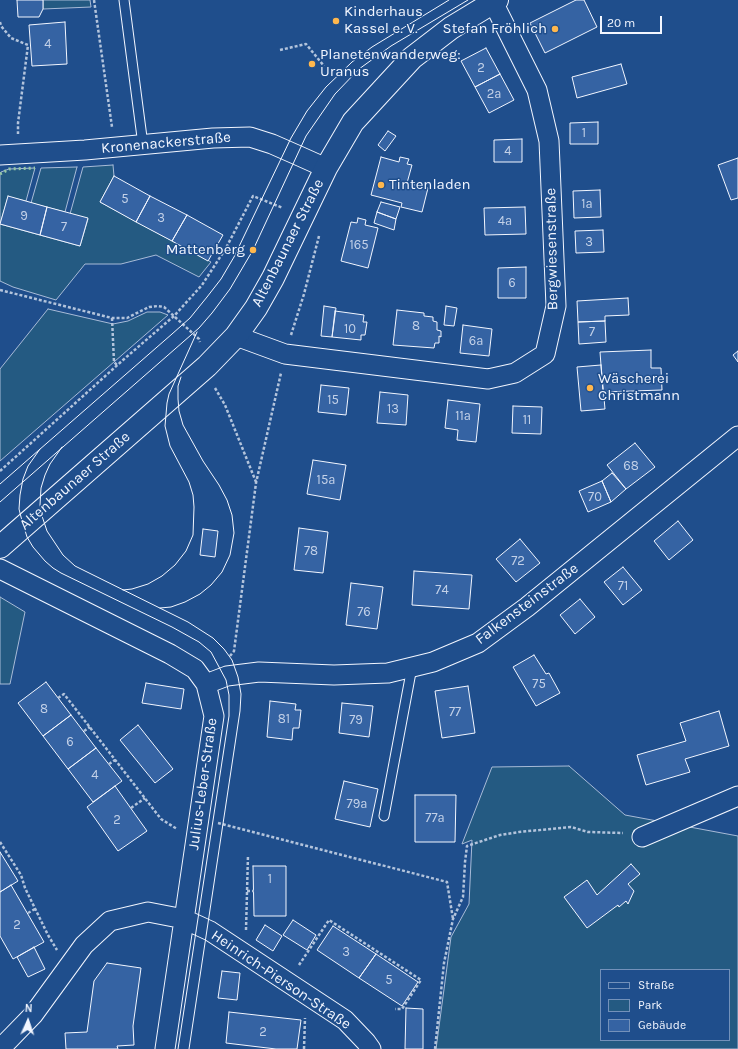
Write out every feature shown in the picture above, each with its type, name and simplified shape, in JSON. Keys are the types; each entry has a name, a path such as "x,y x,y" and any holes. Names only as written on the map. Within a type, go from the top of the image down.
{"main road":[{"name":"Altenbaunaer Straße","path":"0,547 206,366 236,336 256,308 273,278 326,168 353,122 412,58 451,28 495,1"}],"street":[{"name":"Bergwiesenstraße","path":"236,336 285,354 488,379 515,373 545,354 556,306 549,141 536,90 495,1"},
{"name":"Kronenackerstraße","path":"9,155 213,138 250,137 272,144 326,168"},
{"name":"Falkensteinstraße","path":"206,684 227,676 259,672 334,675 388,673 433,662 478,643 527,607 738,436"},
{"name":"Julius-Leber-Straße","path":"0,570 170,654 195,669 206,684 214,716 198,818 166,1049"},
{"path":"636,835 738,796"},
{"name":"Heinrich-Pierson-Straße","path":"0,1049 33,1015 84,945 110,921 148,912 184,919 210,931 345,1020 366,1042 370,1049"}],"lane":[{"path":"124,0 143,145"},
{"path":"384,816 412,667"}],"path":[{"path":"94,0 113,147"},
{"path":"0,22 1,26 11,38 28,45 18,123 9,155"},
{"path":"280,50 306,44 324,66"},
{"path":"0,472 174,316 202,285 226,248 252,196"},
{"path":"229,656 234,650 256,483 285,354 304,294 319,233"},
{"path":"0,290 112,318 127,318 149,306 164,307 199,339 212,384 226,405 256,483"},
{"path":"112,318 114,362 118,366"},
{"path":"58,698 64,694 161,818 177,829 196,839"},
{"path":"84,731 90,727"},
{"path":"109,764 115,760"},
{"path":"131,808 145,798"},
{"path":"198,818 447,882 453,919"},
{"path":"435,1049 444,963 453,919 463,897 465,855 467,846 500,835 571,828 588,832 636,835"},
{"path":"0,842 21,875 25,888 35,909 57,950 72,960"},
{"path":"4,858 9,856"},
{"path":"241,952 245,940 248,856"},
{"path":"247,891 254,891"},
{"path":"28,913 35,909"},
{"path":"288,982 329,920 355,939 421,980 402,1009 395,1009"},
{"path":"304,1049 305,1009 312,998"}],"green space":[{"path":"43,0 90,0 91,7 43,9"},
{"path":"113,165 114,176 100,202 211,262 199,277 156,255 121,264 85,264 56,300 13,287 0,281 0,224 80,246 88,219 70,214 83,167"},
{"path":"77,167 65,212 31,203 41,168"},
{"path":"35,168 26,201 8,197 0,224 1,172 9,169"},
{"path":"48,309 113,324 128,321 147,312 160,312 168,315 0,461 0,369"},
{"path":"0,597 25,612 10,684 0,684"},
{"path":"569,766 625,815 738,836 738,1049 436,1049 451,937 469,904 472,840 462,844 492,767"}],"building":[{"path":"17,0 43,0 43,9 39,17 18,17"},
{"path":"576,0 584,0 597,27 545,53 530,23"},
{"path":"65,22 67,64 32,66 29,25"},
{"path":"486,48 500,74 475,87 461,61"},
{"path":"621,64 627,84 577,98 572,77"},
{"path":"500,74 514,100 489,113 475,87"},
{"path":"598,122 598,144 570,144 570,123"},
{"path":"388,131 396,136 385,151 378,145"},
{"path":"522,139 522,162 494,162 494,140"},
{"path":"381,157 399,162 400,157 409,159 407,164 412,165 407,183 428,188 422,212 401,207 402,203 371,195"},
{"path":"738,158 738,198 731,200 718,165"},
{"path":"114,176 150,196 136,222 100,202"},
{"path":"600,190 601,217 574,218 573,191"},
{"path":"8,196 47,207 40,235 0,224"},
{"path":"150,196 187,215 172,241 136,222"},
{"path":"381,202 400,207 396,219 377,212"},
{"path":"47,207 88,218 80,246 40,235"},
{"path":"525,207 526,234 485,235 484,208"},
{"path":"377,212 396,219 394,230 374,223"},
{"path":"187,215 223,235 208,261 172,241"},
{"path":"358,218 366,220 365,225 378,228 368,268 341,261 351,222 357,223"},
{"path":"603,230 604,252 576,253 575,231"},
{"path":"526,267 526,298 498,298 498,268"},
{"path":"628,298 629,315 605,316 605,321 578,322 577,301"},
{"path":"324,306 336,308 332,337 321,336"},
{"path":"446,306 457,308 454,326 444,325"},
{"path":"397,310 424,313 424,316 433,317 433,321 437,322 437,330 441,331 439,343 435,343 434,348 393,345"},
{"path":"335,311 364,315 363,322 367,322 365,335 361,335 361,340 332,337"},
{"path":"605,321 606,342 579,344 578,322"},
{"path":"463,325 492,329 489,356 460,353"},
{"path":"651,350 651,368 661,368 662,390 603,392 600,352"},
{"path":"738,351 738,362 733,355"},
{"path":"601,365 605,409 581,411 577,367"},
{"path":"321,385 349,388 346,415 318,412"},
{"path":"380,392 408,395 406,425 377,423"},
{"path":"448,400 480,404 476,442 457,440 458,430 445,428"},
{"path":"513,406 542,407 541,434 512,433"},
{"path":"635,443 655,467 626,489 607,465"},
{"path":"313,460 346,465 340,500 307,494"},
{"path":"612,473 626,489 611,502 602,481"},
{"path":"602,481 611,502 588,512 579,491"},
{"path":"678,521 693,540 669,560 654,541"},
{"path":"299,528 328,532 323,573 294,570"},
{"path":"203,529 218,531 215,557 200,555"},
{"path":"520,539 540,563 516,582 496,559"},
{"path":"623,567 642,590 623,605 604,582"},
{"path":"414,571 472,575 469,609 412,605"},
{"path":"351,583 383,587 377,629 346,625"},
{"path":"580,599 595,617 575,634 560,615"},
{"path":"534,655 546,674 549,673 560,693 536,706 513,667"},
{"path":"46,682 71,715 43,736 18,703"},
{"path":"146,683 184,689 181,709 142,703"},
{"path":"468,686 475,733 442,738 435,691"},
{"path":"270,701 296,704 295,710 301,710 299,728 293,728 292,740 267,737"},
{"path":"342,703 373,706 369,737 339,733"},
{"path":"719,711 729,746 685,759 690,772 646,785 637,755 686,741 680,723"},
{"path":"71,715 96,748 68,769 43,736"},
{"path":"138,725 173,769 155,783 120,740"},
{"path":"96,748 122,781 93,802 68,769"},
{"path":"344,781 378,789 370,827 335,819"},
{"path":"115,786 147,831 118,851 87,807"},
{"path":"415,795 456,795 455,842 415,842"},
{"path":"0,852 18,881 0,892"},
{"path":"631,864 640,874 628,884 634,891 628,904 626,901 619,907 618,905 587,928 564,897 587,880 597,895"},
{"path":"253,866 286,866 286,916 254,916"},
{"path":"11,885 44,942 13,959 0,936 0,892"},
{"path":"293,920 316,935 307,950 283,935"},
{"path":"265,925 282,936 273,951 256,940"},
{"path":"333,926 376,954 359,978 317,950"},
{"path":"34,947 45,969 28,977 17,957"},
{"path":"376,954 418,982 402,1006 359,978"},
{"path":"107,963 141,968 133,1026 134,1045 117,1046 118,1049 66,1049 65,1033 87,1032 94,981"},
{"path":"222,971 240,973 237,1000 218,998"},
{"path":"406,1008 423,1009 423,1049 405,1049"},
{"path":"229,1012 301,1020 297,1049 276,1049 226,1043"}],"tram line":[{"path":"0,484 190,318 221,279 234,257 291,138 307,111 326,87 352,62 372,47 449,0"},
{"path":"0,502 199,328 212,313 230,289 253,250 306,136 335,94 359,69 391,46 468,0"},
{"path":"123,590 148,584 162,576 175,565 186,551 193,535 193,495 189,482 170,446 165,426 169,394 197,332"},
{"path":"160,608 171,607 185,602 200,594 211,585 222,572 230,555 234,533 232,515 227,500 183,425 179,411 178,399 178,386 181,377"},
{"path":"62,447 50,464 45,475 41,488 40,505 47,531 63,555 75,566 188,622 213,638 232,660 238,677 241,694 240,711 189,1049"},
{"path":"40,449 28,466 23,479 20,495 19,509 27,537 33,547 45,561 61,573 172,627 199,642 211,652 226,680 229,695 229,716 178,1049"}],"hedge":[{"path":"0,174 9,169 35,168"}],"place":[{"name":"Kinderhaus Kassel e. V.","path":"336,21"},
{"name":"Stefan Fröhlich","path":"555,29"},
{"name":"Planetenwanderweg: Uranus","path":"312,64"},
{"name":"Tintenladen","path":"381,185"},
{"name":"Mattenberg","path":"253,250"},
{"name":"Wäscherei Christmann","path":"590,388"}]}
